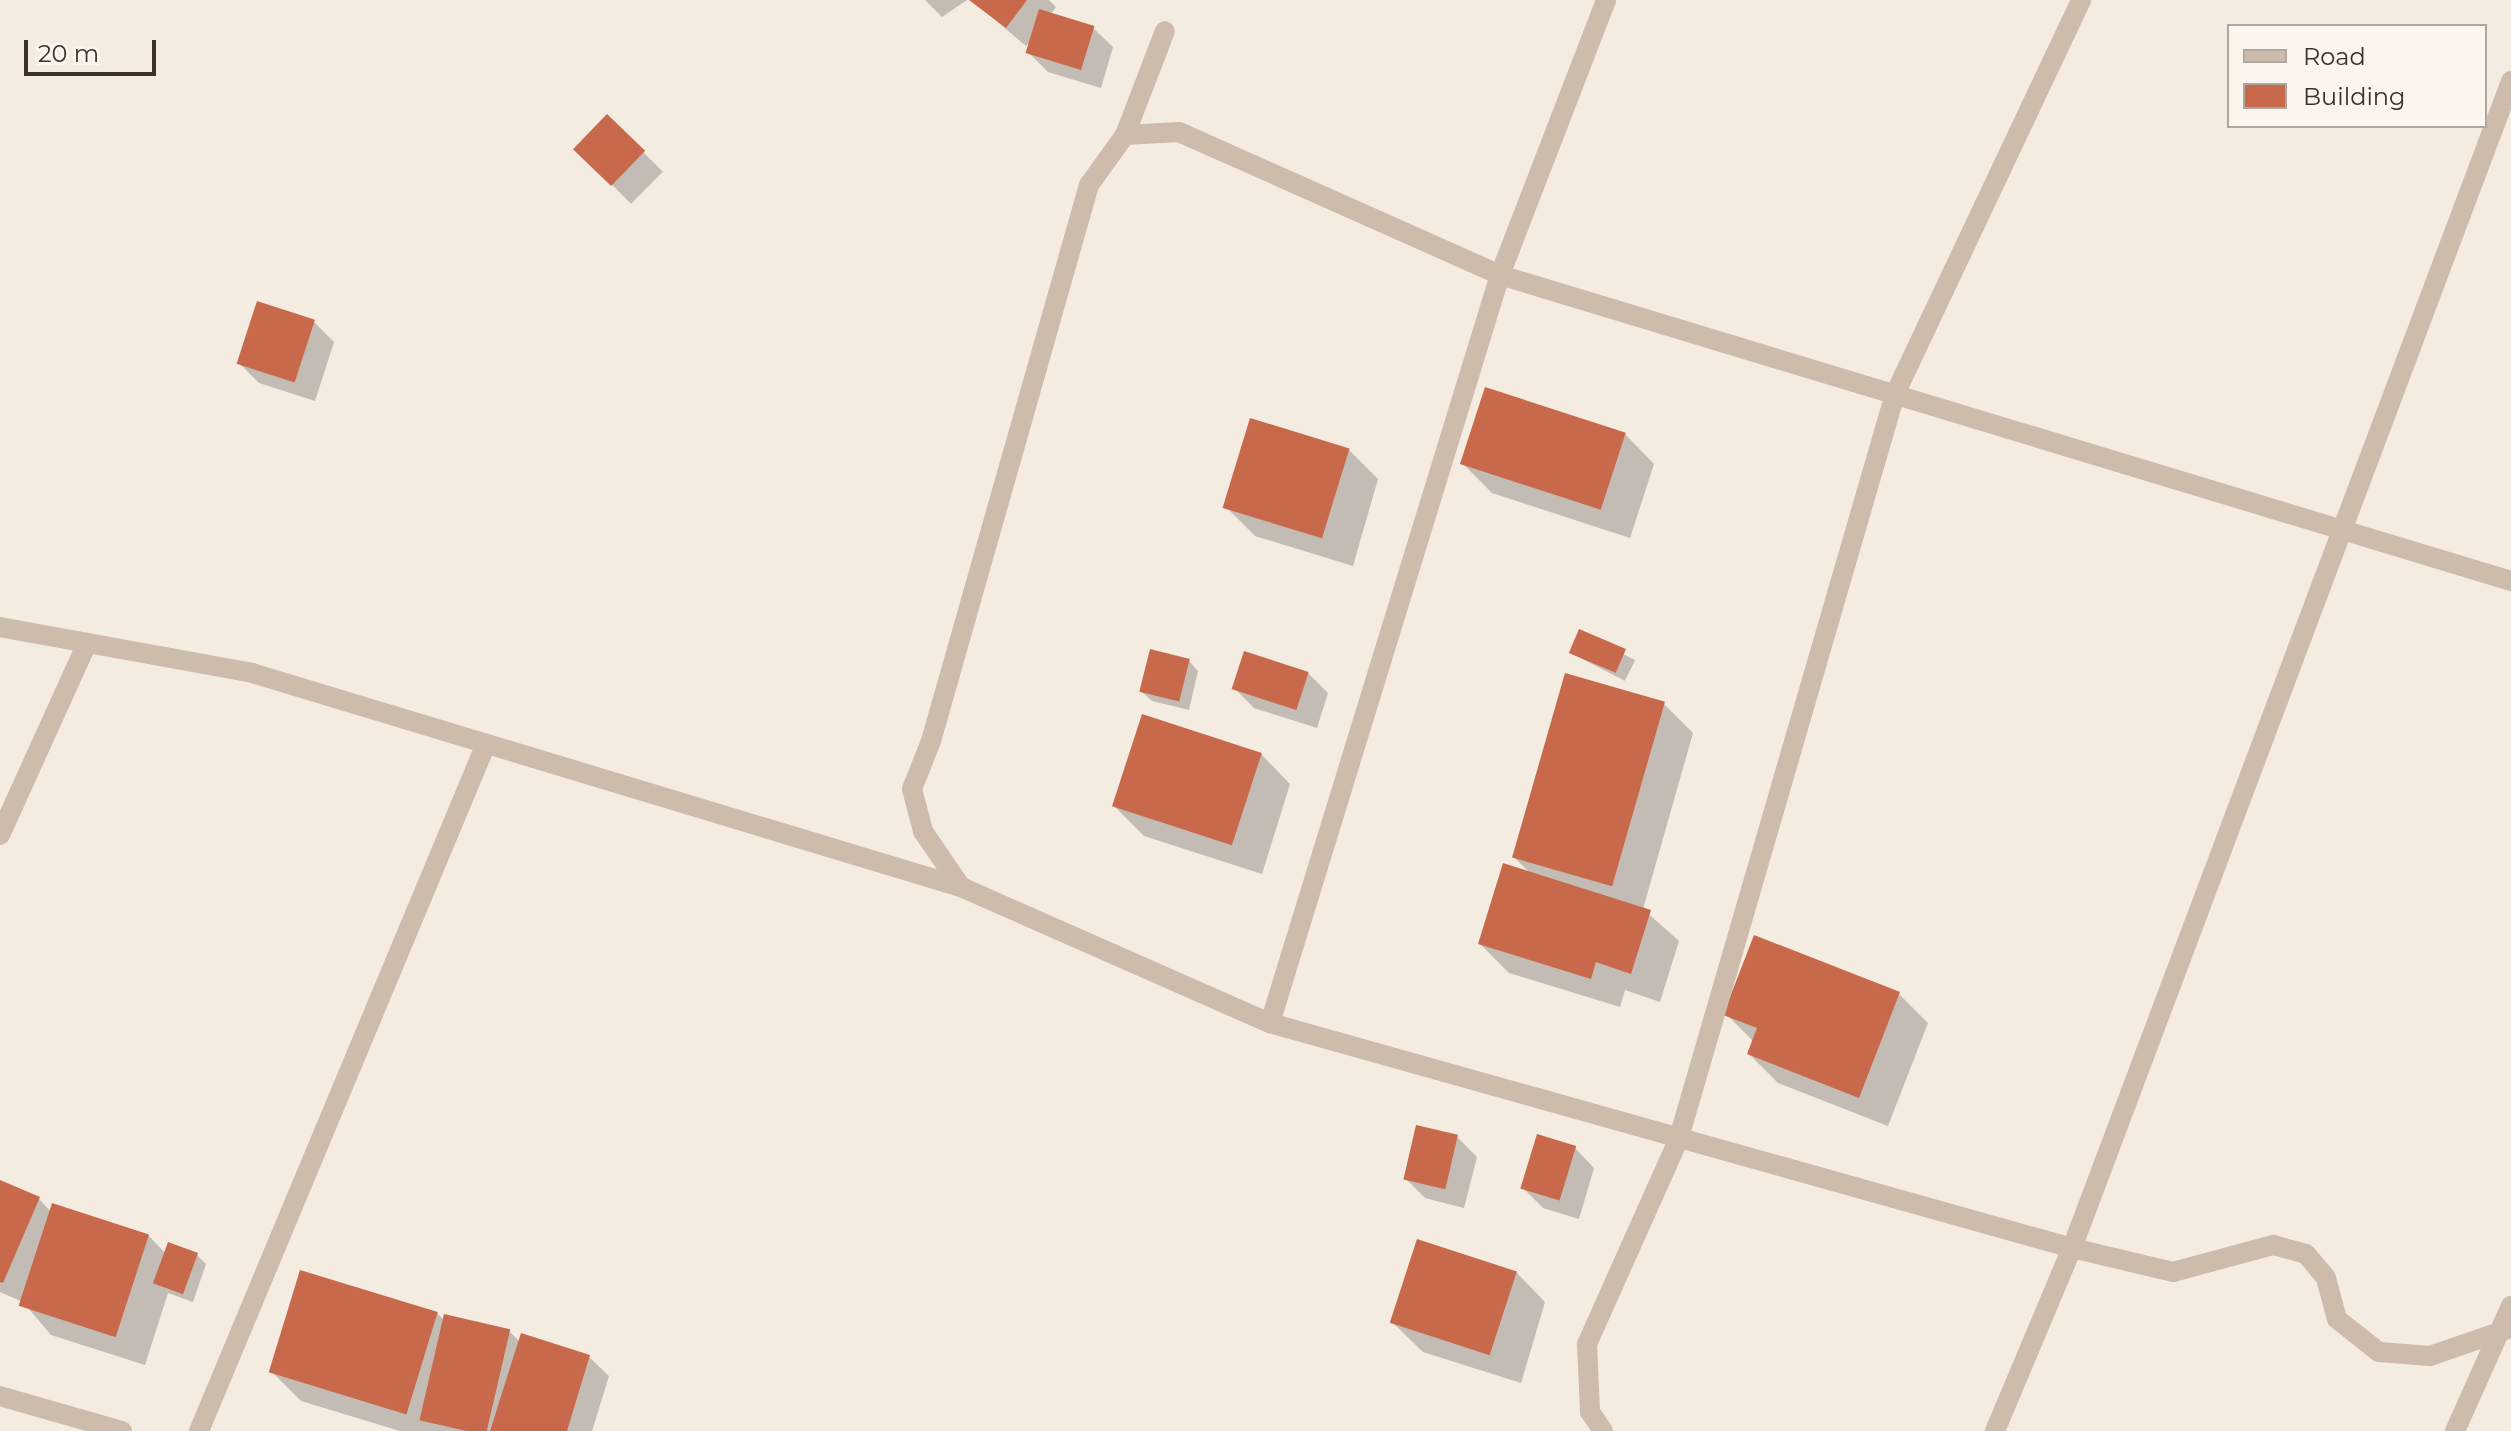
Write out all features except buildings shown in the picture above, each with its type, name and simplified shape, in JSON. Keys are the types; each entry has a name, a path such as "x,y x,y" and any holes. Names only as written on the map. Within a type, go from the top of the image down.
{"street":[{"path":"1270,1023 1500,275 1606,0"},
{"path":"1603,1431 1590,1412 1587,1344 1678,1141 1895,394 2081,0"},
{"path":"961,887 923,831 912,789 931,741 1089,185 1125,135 1165,31"},
{"path":"1995,1431 2072,1248 2511,81"},
{"path":"1125,135 1179,132 1500,275 2511,581"},
{"path":"0,627 252,673 961,887 1270,1023 1678,1141 2072,1248 2173,1272 2273,1245 2306,1254 2326,1278 2337,1319 2379,1352 2430,1356 2507,1327"},
{"path":"0,835 87,643"},
{"path":"199,1431 486,744"},
{"path":"2455,1431 2507,1327 2511,1306"},
{"path":"0,1396 122,1431"}]}
